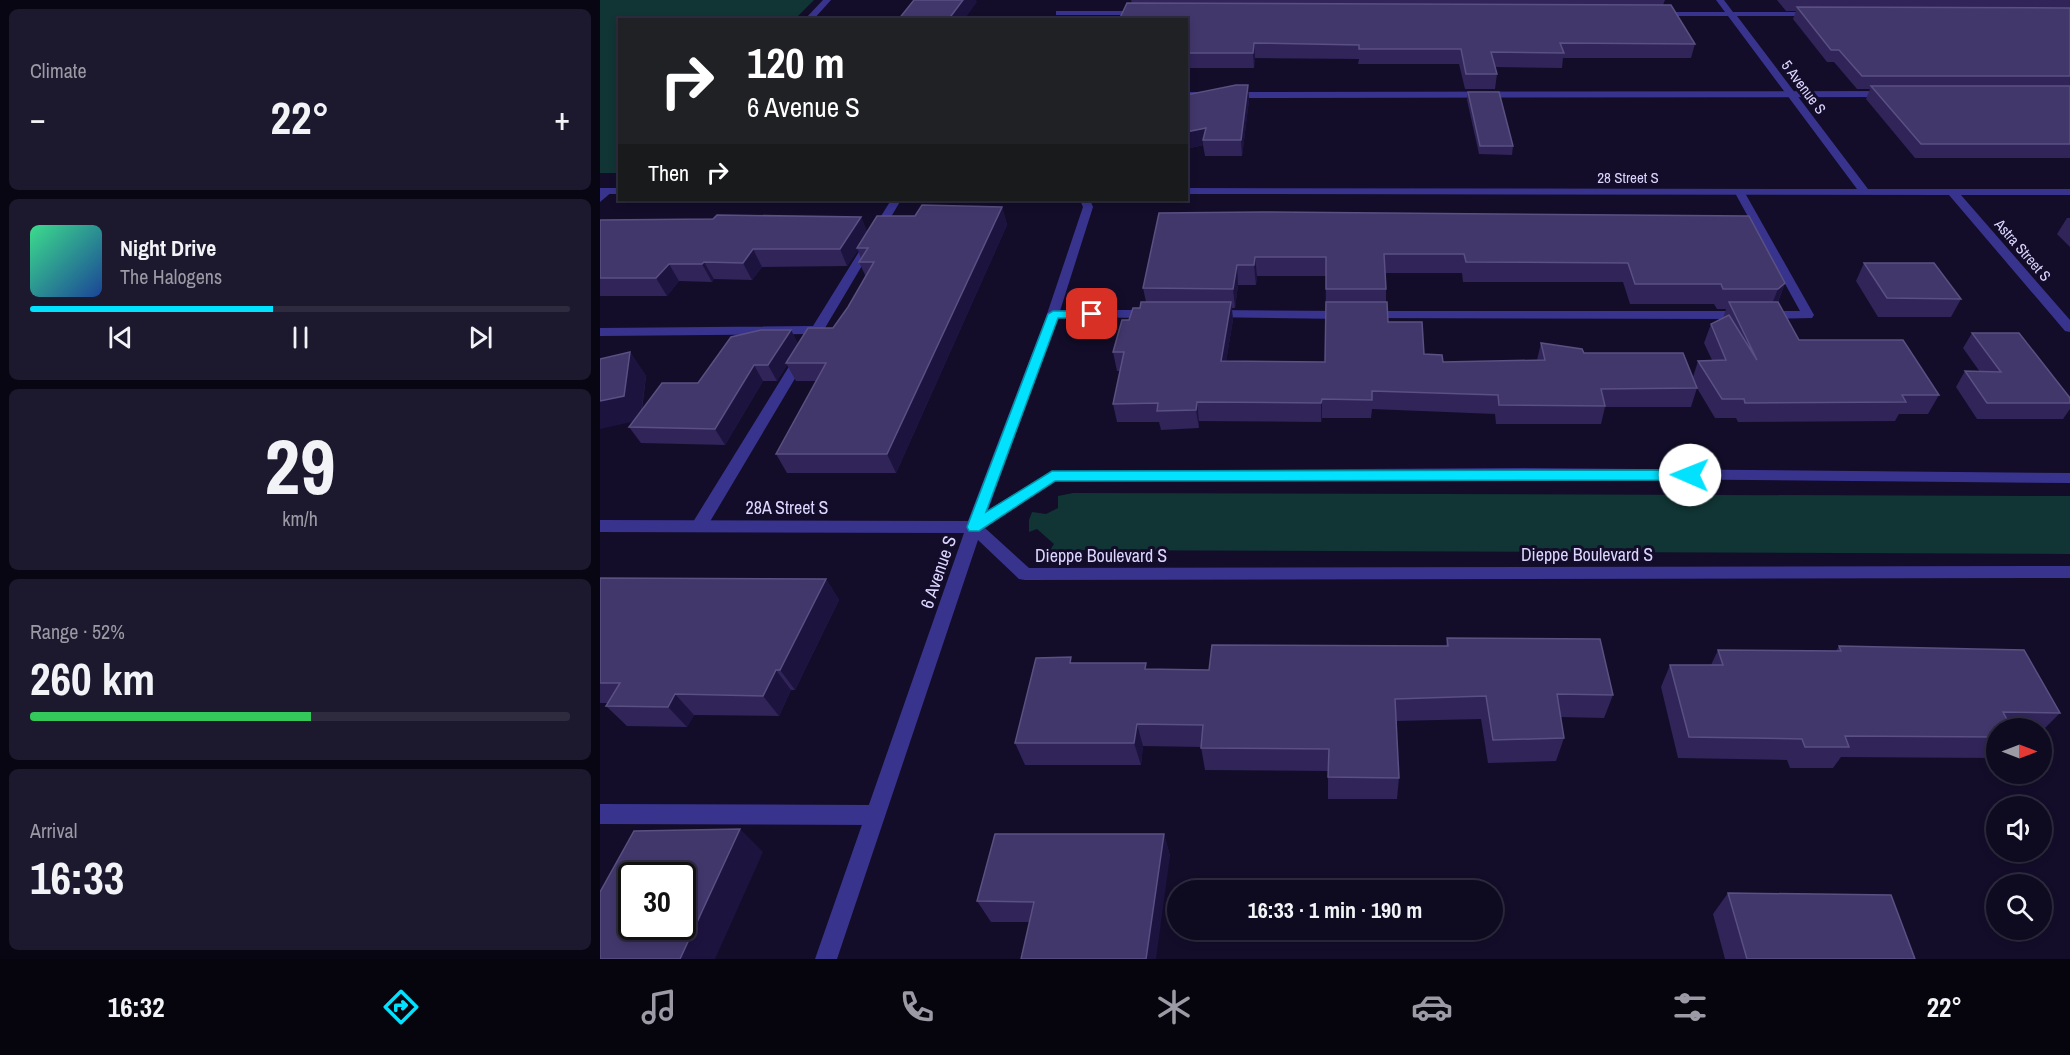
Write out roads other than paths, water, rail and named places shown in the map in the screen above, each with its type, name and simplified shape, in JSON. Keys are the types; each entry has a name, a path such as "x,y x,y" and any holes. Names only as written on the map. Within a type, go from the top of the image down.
{"street":[{"path":"810,18 827,0"},
{"path":"1066,0 1058,16 1155,13"},
{"name":"5 Avenue S","path":"1720,0 1865,192"},
{"path":"1646,14 1824,14"},
{"path":"1188,95 1894,94"},
{"name":"28 Street S","path":"1188,191 2070,192"},
{"path":"1199,314 1808,315 1740,192"},
{"name":"Astra Street S","path":"1953,193 2065,316 2070,328"},
{"path":"699,526 895,201"},
{"name":"6 Avenue S","path":"826,959 974,527 1053,314 1088,207 1085,201"},
{"path":"1053,314 1163,314"},
{"path":"600,332 816,330"},
{"path":"974,527 1052,476 1524,473 2070,478"},
{"name":"28A Street S","path":"600,526 974,527"},
{"name":"Dieppe Boulevard S","path":"974,527 1025,574 2070,572"},
{"path":"600,814 875,815"}]}
